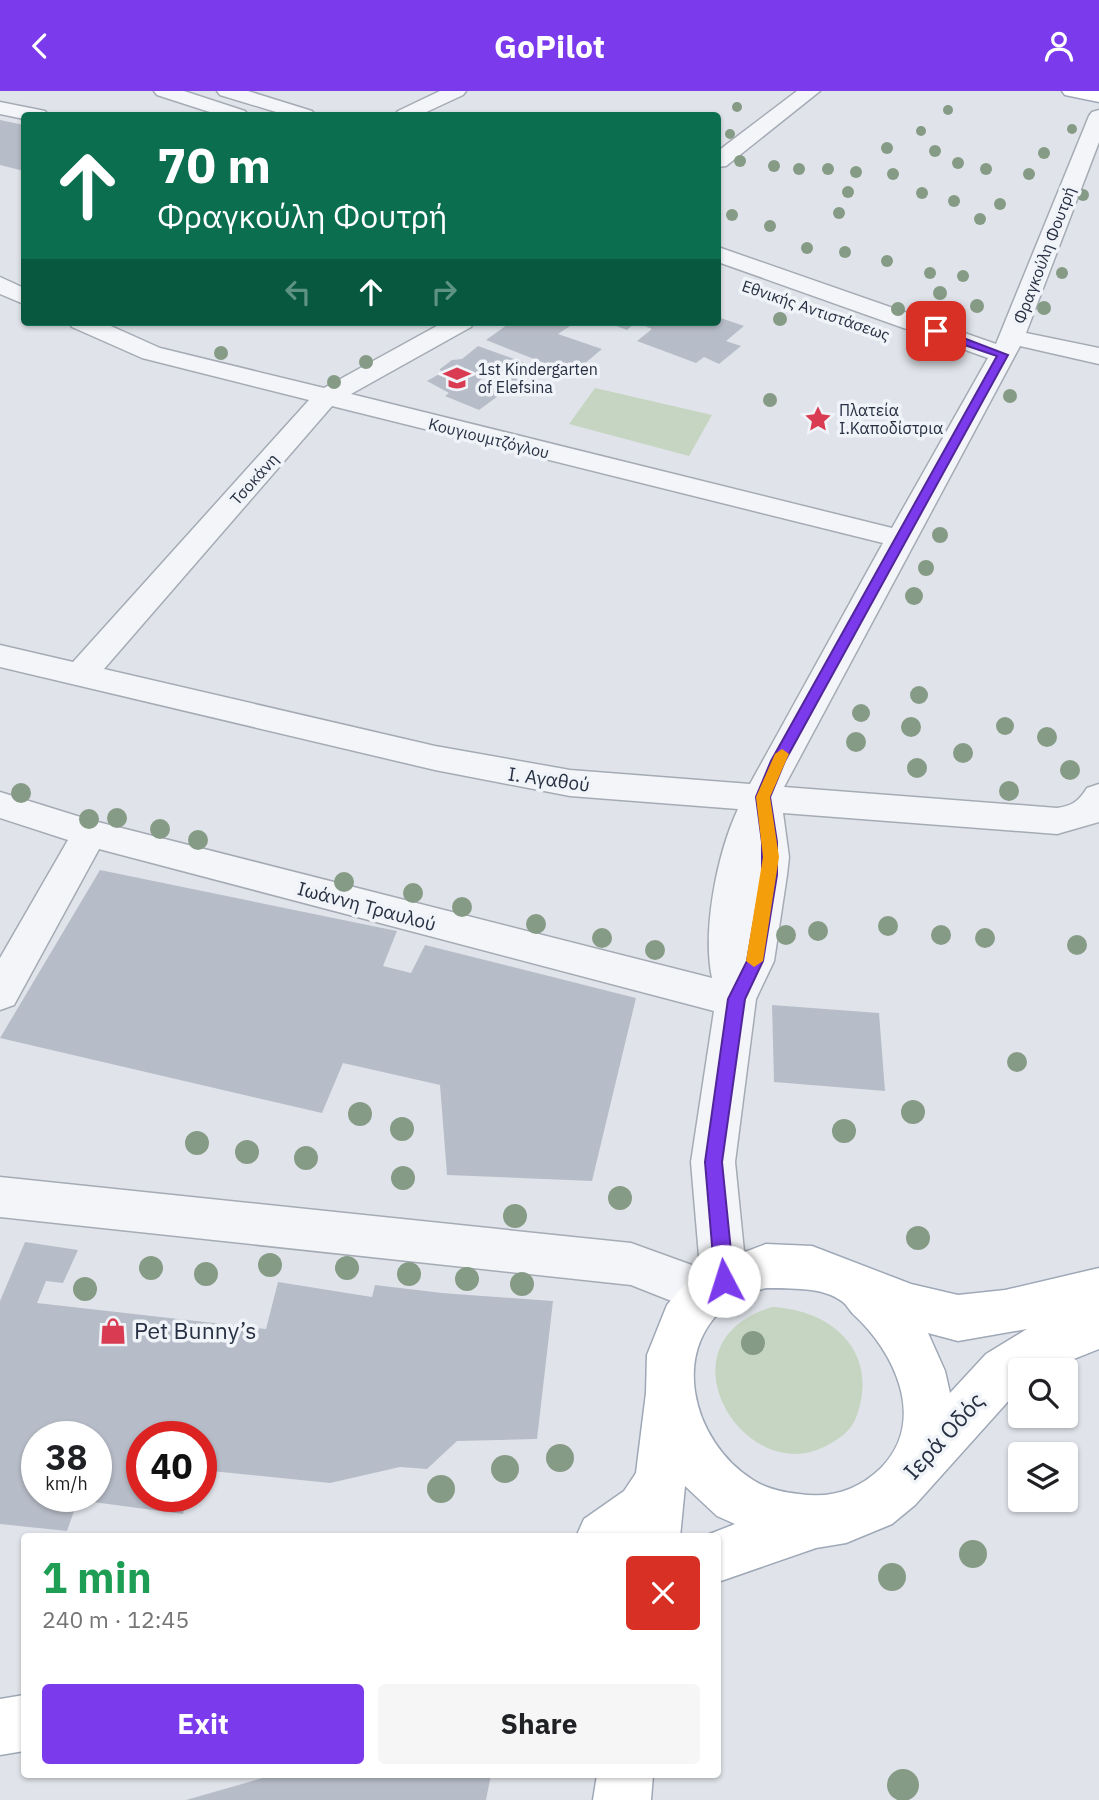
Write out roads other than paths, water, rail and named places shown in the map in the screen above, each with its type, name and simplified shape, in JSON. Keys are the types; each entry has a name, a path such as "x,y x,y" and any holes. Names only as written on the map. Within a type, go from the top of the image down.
{"main road":[{"path":"1072,91 1099,96"},
{"name":"Ιερά Οδός","path":"608,1533 642,1509 659,1483 670,1393 671,1355 684,1321 716,1287 766,1266 812,1268 911,1306 958,1318 1005,1312 1099,1290"},
{"name":"Ιερά Οδός","path":"853,1285 885,1309 909,1341 923,1378 927,1417 918,1454 897,1487"},
{"name":"Ιερά Οδός","path":"721,1555 816,1522 846,1517 874,1506 897,1487 1003,1371 1038,1348 1099,1326"},
{"name":"Ιερά Οδός","path":"670,1393 680,1433 703,1469 735,1498 774,1516 816,1522"},
{"path":"654,1533 659,1483"},
{"path":"0,1727 21,1724"},
{"path":"622,1800 625,1778"}],"street":[{"path":"164,91 229,112"},
{"path":"227,91 295,112"},
{"path":"411,112 456,91"},
{"path":"721,159 810,91"},
{"path":"0,108 21,112"},
{"name":"Φραγκούλη Φουτρή","path":"737,999 727,956 736,872 743,837 778,761 1003,355 1099,117"},
{"name":"Εθνικής Αντιστάσεως","path":"721,255 1003,355"},
{"name":"Εθνικής Αντιστάσεως","path":"721,276 1003,355"},
{"path":"0,284 21,296"},
{"path":"0,312 21,300"},
{"name":"Κουγιουμτζόγλου","path":"90,326 151,353 902,538"},
{"name":"Τσοκάνη","path":"79,676 325,398 455,326"},
{"path":"1003,355 1099,356"},
{"name":"Ι. Αγαθού","path":"0,656 435,758 503,772 620,788 1057,821 1079,818 1095,806 1099,797"},
{"path":"0,1198 631,1264 716,1287 713,1162 737,999 755,961 771,857 763,797"},
{"name":"Ιωάννη Τραυλού","path":"0,805 90,833 687,990 737,999"},
{"path":"0,994 90,833"}],"place":[{"name":"1st Kindergarten of Elefsina","path":"457,378"},
{"name":"Πλατεία Ι.Καποδίστρια","path":"818,419"},
{"name":"Pet Bunny’s","path":"113,1331"}]}
